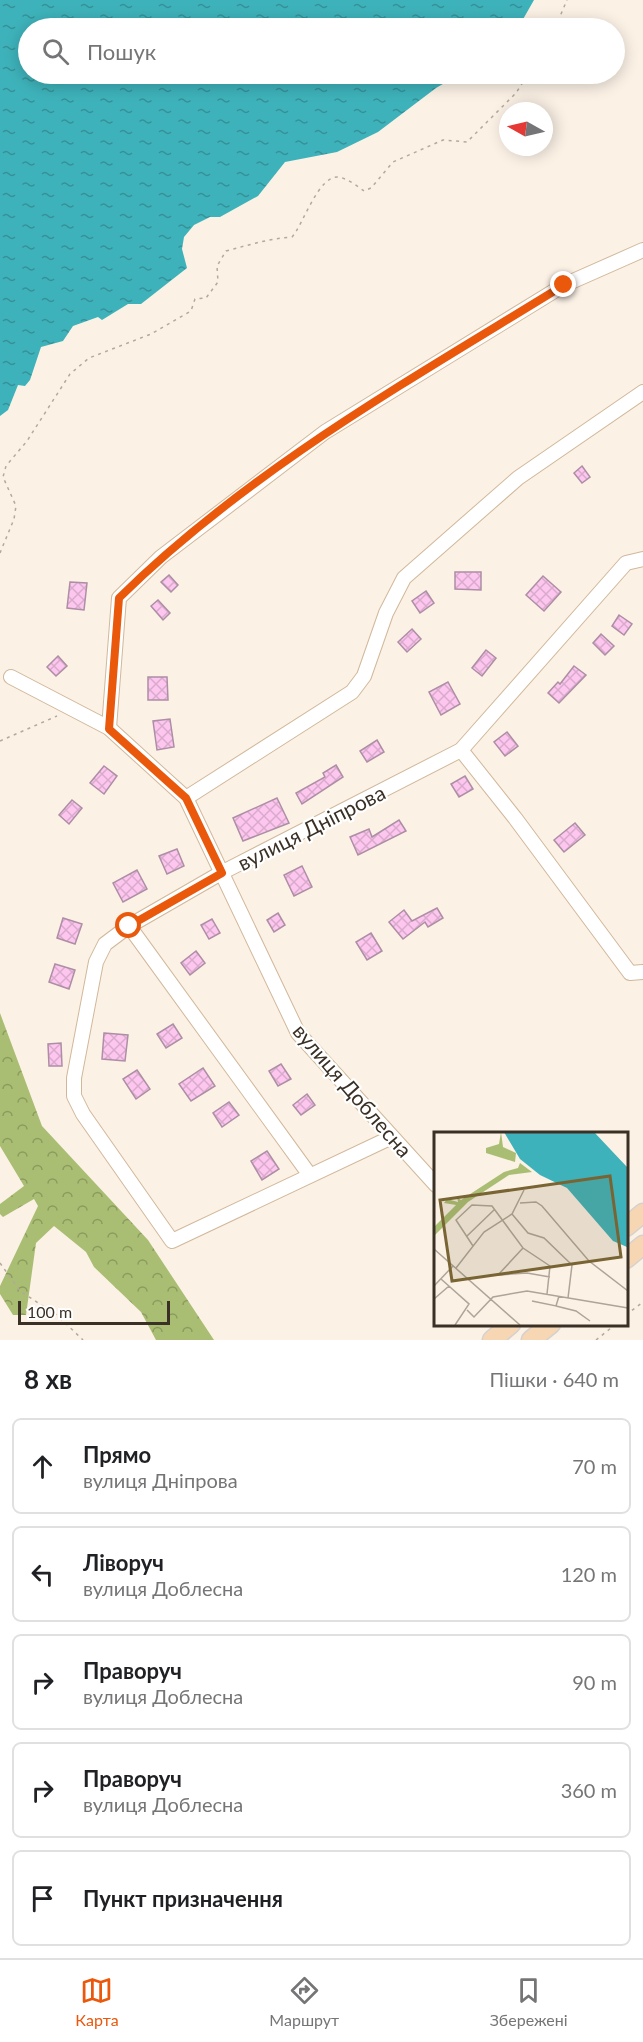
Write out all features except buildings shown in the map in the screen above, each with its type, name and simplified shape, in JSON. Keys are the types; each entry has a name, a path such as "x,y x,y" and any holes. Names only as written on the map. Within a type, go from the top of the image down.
{"main road":[{"path":"628,1226 643,1213"},
{"path":"628,1258 643,1245"},
{"path":"492,1340 509,1325"}],"street":[{"path":"109,729 119,598 161,557 325,432 564,285 643,250"},
{"path":"186,798 352,692 363,676 386,613 404,578 518,478 643,392"},
{"name":"вулиця Дніпрова","path":"392,1137 309,1174 172,1241 83,1114 74,1096 74,1078 96,962 105,944 129,926 222,873 460,750 626,563 643,559"},
{"name":"вулиця Доблесна","path":"11,677 109,729 186,798 298,1033 434,1183"},
{"path":"460,750 630,973 643,972"},
{"path":"129,926 309,1174"}],"path":[{"path":"559,18 567,0"},
{"path":"0,553 14,519 16,506 3,477 6,466 27,441 79,364 150,334 191,311 195,300 206,298 218,282 218,266 226,251 246,248 257,241 292,237 319,191 331,179 339,177 364,191 371,188 393,162 443,140 467,142 516,93 522,84"},
{"path":"0,741 72,709"},
{"path":"0,1263 20,1291 58,1316 83,1340"},
{"path":"628,1314 643,1302"},
{"path":"596,1340 614,1325"}],"green space":[{"path":"0,1013 42,1126 148,1240 214,1340 156,1340 141,1312 94,1267 86,1252 54,1226 36,1243 26,1315 13,1315 0,1294 0,1286 38,1206 34,1199 3,1217 0,1214 0,1204 24,1186 0,1146"}],"water":[{"path":"0,0 534,0 524,18 18,18 18,84 443,84 378,132 337,152 285,162 258,196 220,217 210,217 194,225 184,237 182,249 187,268 141,304 128,304 102,320 98,317 73,326 63,341 41,347 30,380 25,386 18,385 8,410 0,416"}],"route":[{"path":"129,926 222,873 186,798 109,729 119,598 161,557 325,432 564,285"}]}
